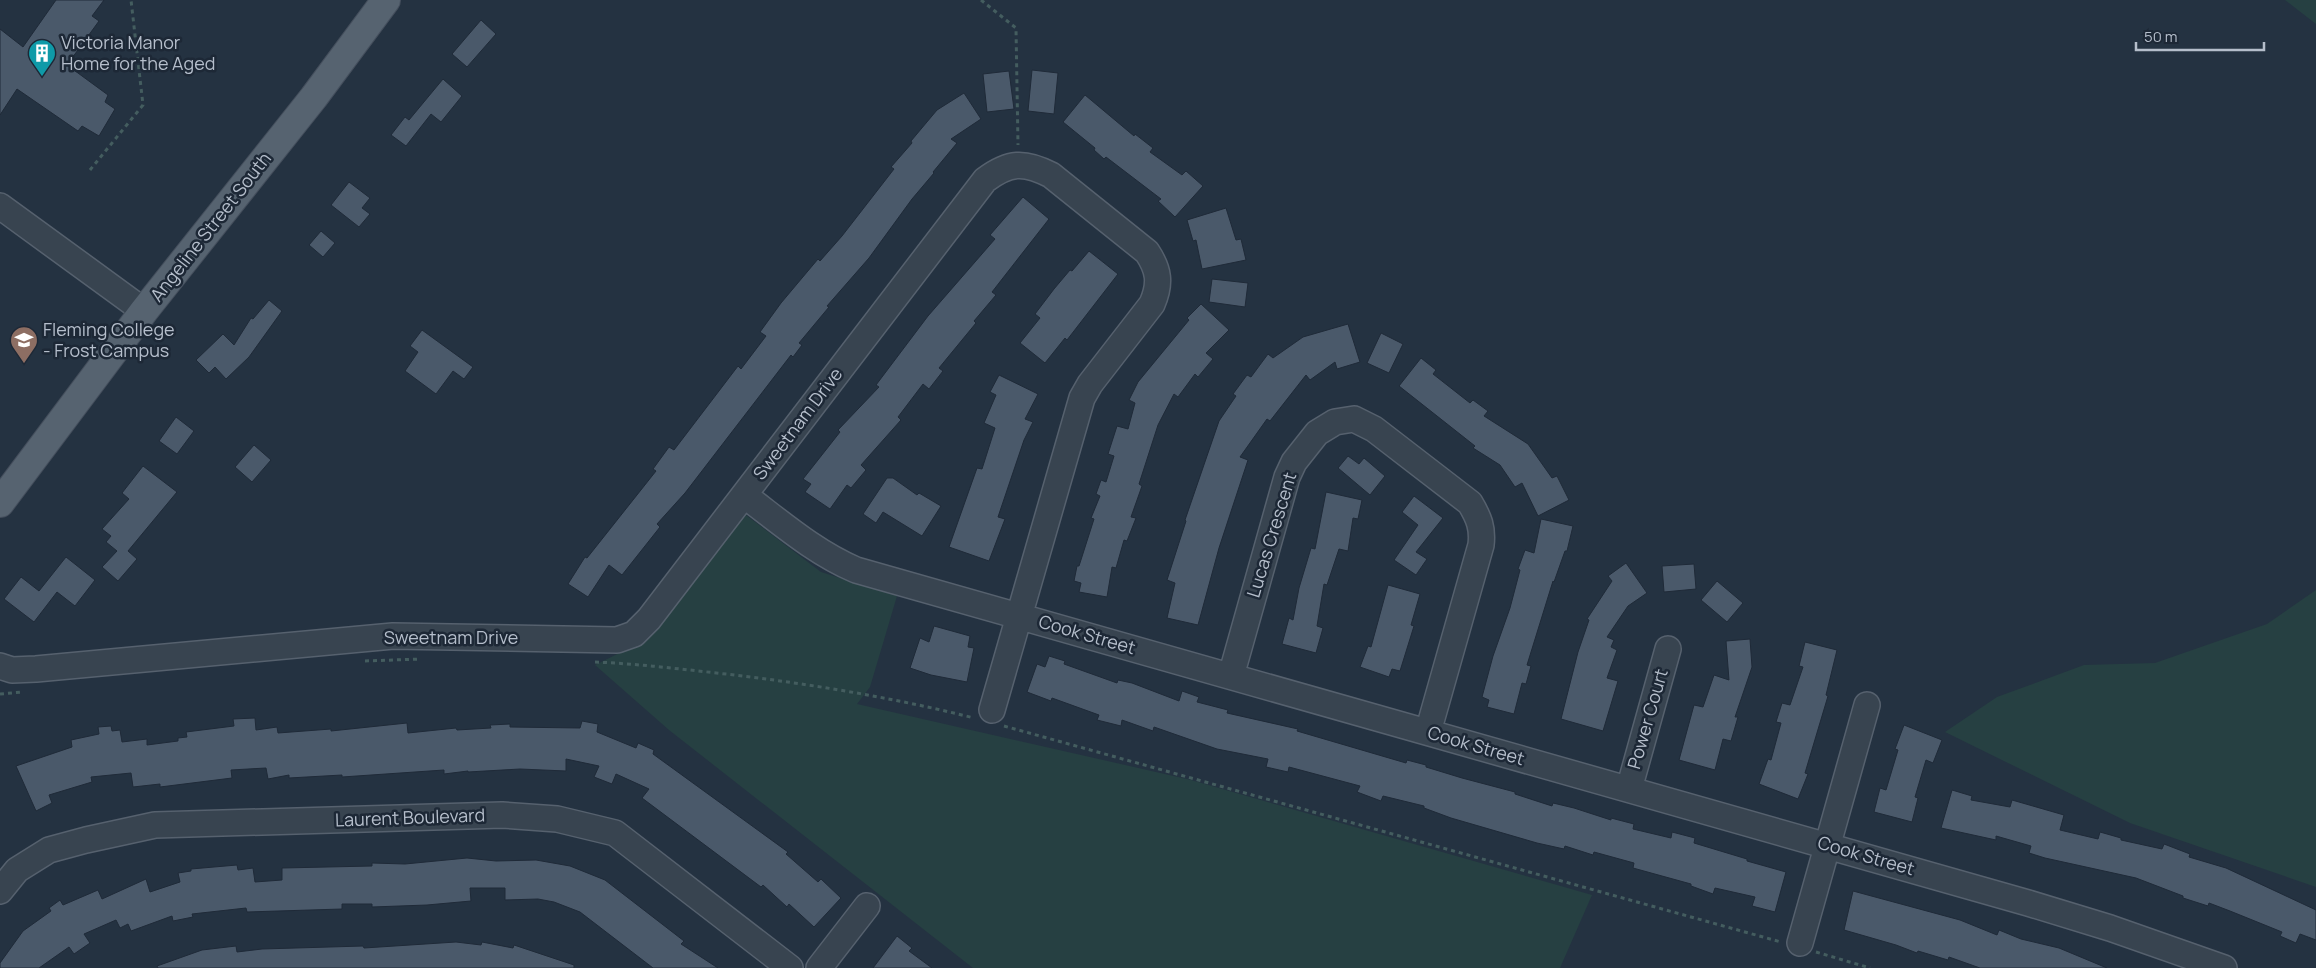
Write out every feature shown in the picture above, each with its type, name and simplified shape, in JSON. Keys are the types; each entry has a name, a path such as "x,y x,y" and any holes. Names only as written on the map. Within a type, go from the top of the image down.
{"main road":[{"name":"Angeline Street South","path":"0,503 144,311 314,97 386,0"}],"street":[{"path":"991,718 1082,398 1090,384 1152,304 1159,278 1155,264 1147,252 1140,246 1051,175 1035,167 1019,165"},
{"name":"Sweetnam Drive","path":"0,666 12,670 36,669 393,636 617,640 634,634 649,619 985,180 1001,168 1019,165"},
{"path":"0,206 144,311"},
{"name":"Lucas Crescent","path":"1231,676 1287,477 1294,462 1316,433 1335,422 1354,419 1374,429 1470,504 1479,518 1482,532 1481,545 1428,732"},
{"name":"Cook Street","path":"744,495 814,548 856,570 2101,925 2224,968"},
{"name":"Power Court","path":"1629,789 1668,649"},
{"path":"1799,946 1867,706"},
{"name":"Laurent Boulevard","path":"0,891 16,870 49,850 155,825 502,815 557,819 615,833 790,968"},
{"path":"819,968 867,906"}],"path":[{"path":"90,170 143,105 130,0"},
{"path":"981,0 1016,28 1019,165"},
{"path":"363,661 428,659"},
{"path":"593,662 642,664 790,682 907,701 991,718 1799,946 1870,968"},
{"path":"0,694 32,691"}],"green space":[{"path":"2285,0 2316,0 2316,24"},
{"path":"746,515 821,572 897,596 870,687 857,704 1191,780 1592,895 1560,968 973,968 669,730 595,665 646,640"},
{"path":"2316,590 2316,887 2130,823 1945,732 1997,697 2084,665 2155,663 2267,624"}],"building":[{"name":"Victoria Manor Home for the Aged","path":"56,0 104,0 92,16 99,21 67,65 108,95 105,102 115,109 99,136 82,126 78,131 17,89 0,115 0,29 23,47"},
{"path":"481,20 496,34 467,67 452,54"},
{"path":"1032,70 1058,73 1054,114 1028,111"},
{"path":"1009,71 1014,109 987,112 983,74"},
{"path":"443,79 462,96 441,122 431,114 406,146 391,135 405,117 409,120"},
{"path":"964,93 981,119 951,139 957,143 912,199 869,258 827,306 829,307 799,343 802,345 793,357 791,355 685,493 657,524 660,527 622,575 609,565 588,597 568,584 585,557 587,558 656,471 653,469 669,447 674,450 738,366 741,369 766,336 760,332 781,303 818,259 820,261 842,236 894,169 891,167 912,143 911,141 937,110"},
{"path":"1085,95 1134,136 1135,134 1153,148 1150,152 1182,175 1186,171 1203,186 1175,217 1158,201 1161,199 1106,157 1104,159 1094,150 1095,148 1063,122"},
{"path":"349,182 370,198 362,208 370,214 359,227 331,205"},
{"path":"1023,197 1049,219 992,292 996,295 974,321 976,323 939,368 943,371 929,389 923,384 898,417 901,420 861,465 866,470 851,488 847,485 830,509 805,492 811,484 803,479 840,432 838,430 879,387 876,385 928,316 995,239 990,235"},
{"path":"1226,208 1236,240 1241,239 1246,260 1202,269 1196,240 1193,241 1187,220"},
{"path":"321,231 335,243 323,257 309,245"},
{"path":"1089,251 1118,274 1067,340 1065,338 1045,363 1020,343 1040,318 1035,314 1070,270 1072,271"},
{"path":"1212,279 1248,283 1245,307 1209,302"},
{"path":"269,300 282,311 249,357 226,379 215,367 209,373 196,360 223,334 234,345 251,318 253,319"},
{"path":"1201,304 1229,330 1206,353 1213,359 1198,377 1195,374 1178,397 1174,394 1158,425 1139,484 1142,486 1131,517 1136,518 1127,541 1124,540 1116,568 1112,567 1107,597 1079,592 1081,583 1074,581 1077,566 1079,566 1094,519 1091,518 1100,496 1096,494 1101,480 1106,482 1114,456 1108,454 1117,426 1128,429 1135,403 1129,400 1138,382 1189,320 1187,318"},
{"path":"1348,324 1360,362 1337,369 1335,362 1310,380 1306,375 1270,421 1267,419 1240,457 1248,460 1219,548 1198,625 1167,618 1175,583 1167,580 1185,520 1219,421 1236,396 1233,394 1247,375 1251,377 1268,354 1273,358 1303,337"},
{"path":"422,330 473,367 464,379 453,371 436,394 405,371 418,352 410,346"},
{"path":"1381,333 1403,344 1389,373 1367,363"},
{"path":"1421,358 1436,370 1433,374 1470,403 1473,400 1488,411 1484,416 1528,444 1552,478 1557,476 1569,500 1538,516 1522,483 1515,487 1500,465 1473,448 1475,446 1399,386"},
{"path":"999,375 1038,394 1025,419 1033,422 1024,440 998,517 1005,519 989,561 949,547 977,468 982,469 995,428 984,423 996,395 990,392"},
{"path":"176,417 194,431 177,454 159,441"},
{"path":"254,445 271,460 252,482 235,467"},
{"path":"1348,456 1359,464 1364,458 1385,476 1370,495 1338,468"},
{"path":"143,466 177,492 128,551 137,559 118,581 102,567 117,551 106,542 111,536 102,529 129,499 122,493"},
{"path":"887,478 893,478 917,495 919,493 941,506 922,536 883,512 876,523 863,514"},
{"path":"1326,492 1362,500 1358,519 1353,518 1348,551 1339,549 1327,585 1324,584 1317,626 1323,628 1316,653 1282,644 1289,618 1293,620 1299,588 1311,548 1315,549"},
{"path":"1414,496 1443,518 1416,552 1427,559 1416,575 1394,560 1418,525 1402,512"},
{"path":"1541,519 1573,526 1567,551 1565,551 1553,581 1527,665 1531,666 1526,684 1522,683 1514,714 1487,707 1489,700 1482,697 1493,656 1510,608 1520,570 1518,569 1525,550 1534,553"},
{"path":"66,557 95,580 75,606 57,592 34,622 4,599 21,577 39,591"},
{"path":"1626,563 1647,593 1628,606 1607,637 1614,640 1611,647 1617,650 1607,678 1618,681 1603,731 1561,719 1578,652 1589,620 1587,619 1612,581 1608,576"},
{"path":"1694,564 1696,589 1664,592 1662,566"},
{"path":"1717,581 1743,603 1727,622 1701,600"},
{"path":"1388,585 1420,594 1411,625 1414,626 1400,671 1392,669 1389,677 1360,667 1368,646 1371,647"},
{"path":"934,626 970,636 968,647 974,648 967,682 931,675 910,668 920,638 929,642"},
{"path":"1750,639 1752,667 1735,717 1738,717 1731,741 1723,739 1715,770 1679,760 1694,705 1703,707 1714,675 1729,680 1726,641"},
{"path":"1805,642 1837,650 1826,695 1828,696 1805,773 1808,774 1798,799 1759,784 1768,759 1771,760 1781,723 1776,722 1782,703 1790,705 1803,667 1799,666"},
{"path":"1049,656 1065,661 1064,664 1117,683 1118,680 1132,683 1179,701 1182,691 1199,697 1197,702 1228,710 1227,713 1298,729 1297,731 1406,763 1407,760 1426,765 1426,767 1515,792 1515,794 1552,806 1553,803 1611,820 1611,818 1634,824 1633,829 1671,838 1672,832 1695,838 1694,843 1786,872 1775,912 1752,906 1755,897 1715,888 1713,894 1691,886 1691,884 1633,868 1634,863 1594,852 1593,855 1565,846 1564,849 1537,843 1451,818 1424,808 1424,806 1383,796 1381,801 1357,792 1360,786 1289,767 1288,772 1266,767 1268,759 1217,749 1154,727 1153,731 1122,720 1121,726 1097,720 1099,715 1052,698 1051,701 1027,692 1037,664 1045,667"},
{"path":"255,718 256,730 277,727 278,733 331,729 331,731 407,723 408,733 456,728 457,730 491,728 490,725 510,724 510,727 580,728 582,721 598,724 597,732 636,748 638,743 654,750 653,754 788,852 786,854 818,882 821,879 841,898 814,927 789,904 787,907 763,885 761,887 642,798 649,789 616,774 612,784 594,777 599,766 566,759 566,771 520,769 444,774 444,770 342,777 342,775 289,778 289,775 268,779 266,768 231,770 232,778 160,787 160,784 133,787 131,773 91,777 92,782 49,795 52,803 36,811 16,766 72,747 71,740 99,734 98,727 111,726 112,731 120,730 122,742 147,739 147,745 178,741 178,738 187,737 186,732 234,726 233,719"},
{"path":"1904,725 1942,740 1933,763 1926,760 1915,797 1918,798 1912,822 1874,812 1880,788 1886,790 1898,750 1895,749"},
{"path":"1952,790 1972,796 1971,800 2010,807 2012,800 2064,815 2060,830 2098,839 2100,832 2121,838 2121,840 2162,849 2164,844 2190,854 2189,857 2226,868 2316,910 2316,940 2300,934 2296,943 2280,936 2282,932 2209,903 2208,906 2183,898 2183,896 2136,878 2045,858 2029,853 2031,846 1996,836 1996,840 1941,828"},
{"path":"467,858 496,861 536,860 570,866 605,880 684,941 681,944 718,968 653,968 580,912 554,902 538,899 505,900 505,888 470,888 471,901 427,905 372,907 372,904 342,904 342,909 247,912 246,908 192,914 193,917 173,921 172,916 131,931 128,924 120,928 116,920 84,934 90,943 74,954 69,947 39,968 0,968 0,963 23,931 51,911 49,908 60,900 63,905 98,890 102,899 146,879 150,892 180,882 178,873 191,871 191,869 237,865 238,870 253,868 255,882 282,880 282,868 372,866 372,863 405,864"},
{"path":"1853,891 1960,920 1997,935 1999,930 2021,939 2059,948 2107,968 1980,968 1949,957 1948,960 1918,951 1917,953 1844,930"},
{"path":"897,936 912,948 909,951 932,968 873,968"},
{"path":"456,942 481,945 482,942 513,948 514,945 574,965 574,968 158,968 157,966 202,950 236,946 237,952 262,949 363,946 364,948"}],"place":[{"name":"Victoria Manor Home for the Aged","path":"42,77"},
{"name":"Fleming College - Frost Campus","path":"24,364"}]}
